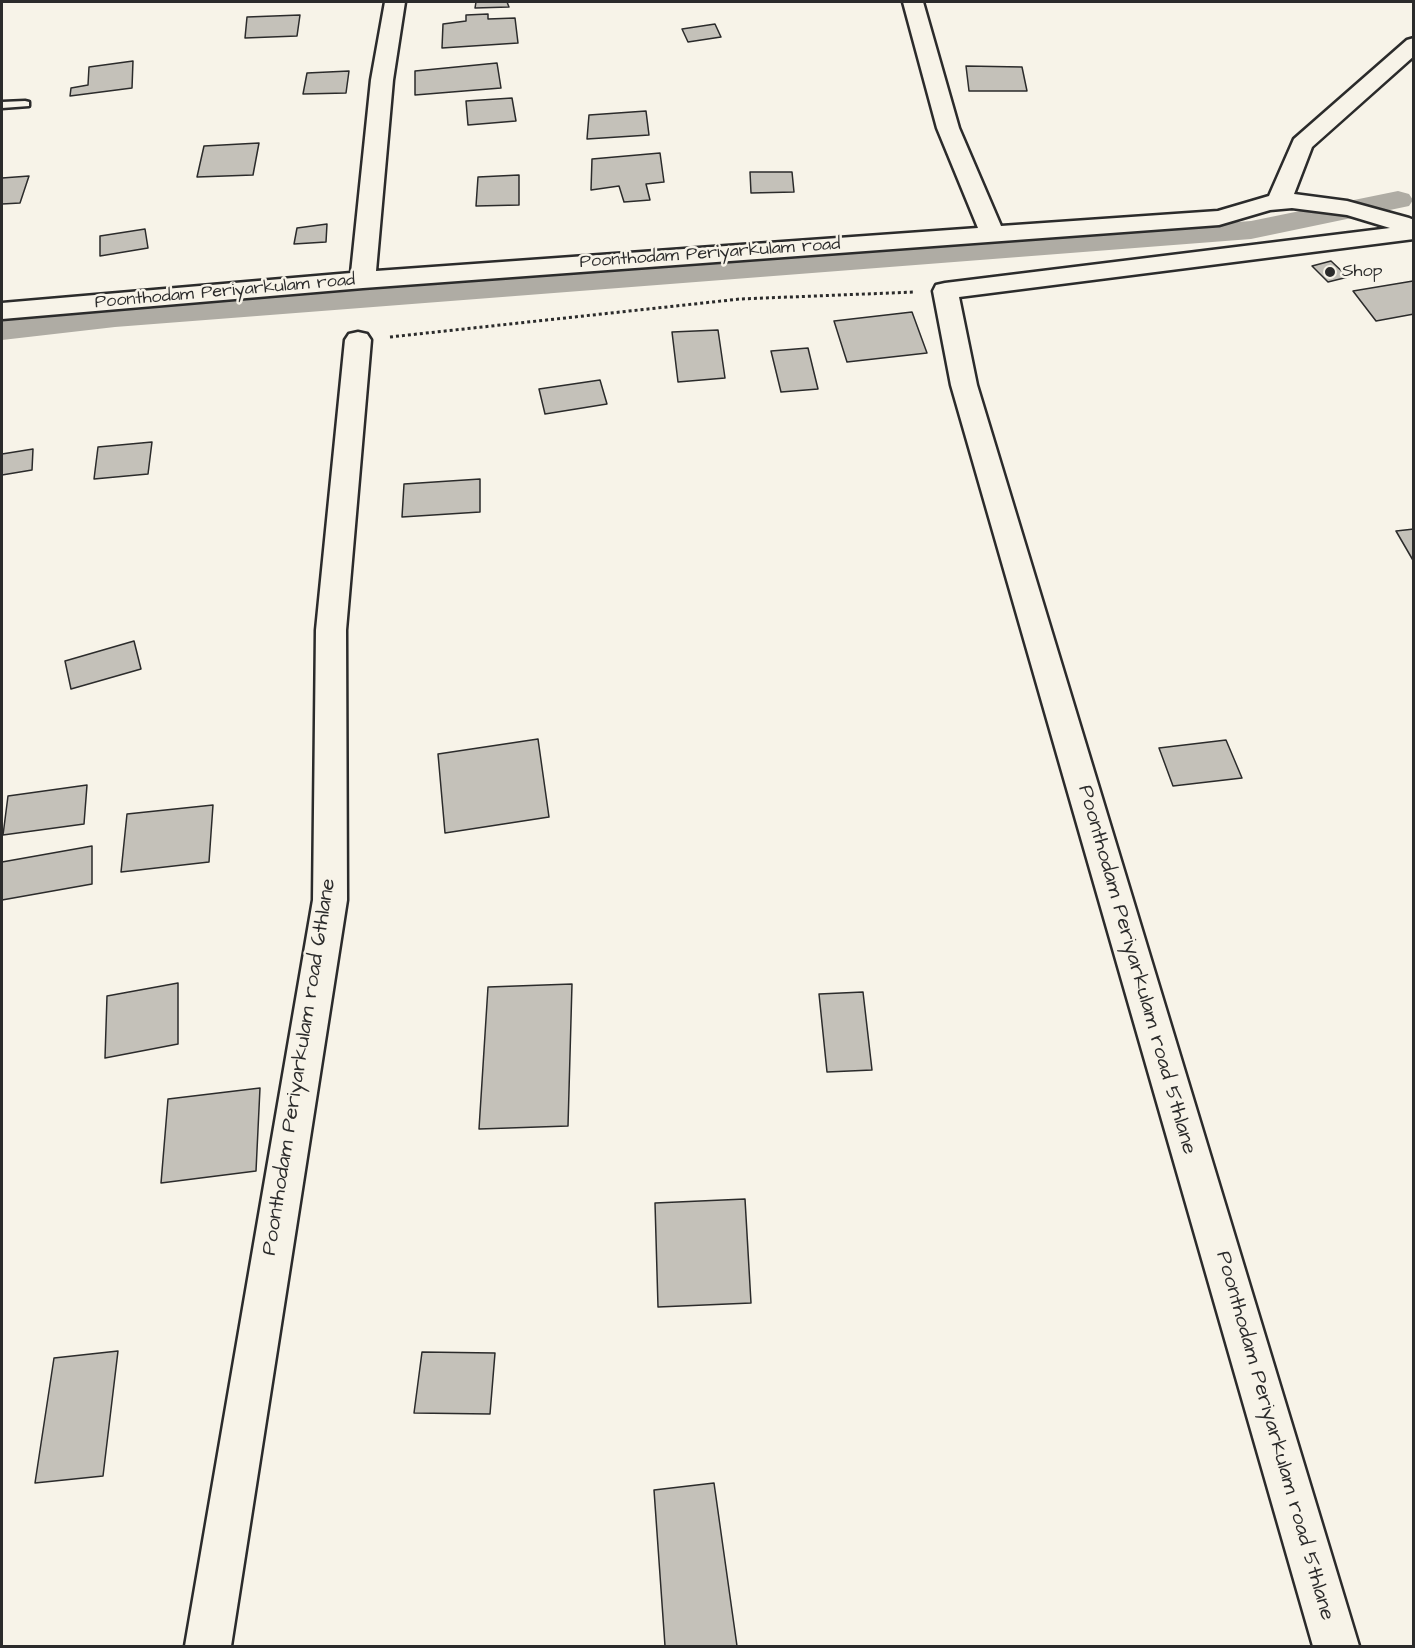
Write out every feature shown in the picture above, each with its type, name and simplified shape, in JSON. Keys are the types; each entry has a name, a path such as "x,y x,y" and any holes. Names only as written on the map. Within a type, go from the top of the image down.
{"street":[{"path":"363,280 382,80 395,2"},
{"path":"914,2 948,128 992,233"},
{"path":"1279,202 1302,144 1413,44"},
{"name":"Poonthodam Periyarkulam road","path":"2,311 363,280 1219,218 1279,202 1321,205 1389,218 1413,231"},
{"path":"945,291 1413,231"},
{"name":"Poonthodam Periyarkulam road 5thlane","path":"945,291 964,386 1336,1647"},
{"name":"Poonthodam Periyarkulam road 6thlane","path":"208,1647 330,900 331,630 358,340"}],"lane":[{"path":"2,105 25,104"}],"path":[{"path":"358,340 740,299 945,291"}],"building":[{"path":"476,2 507,2 509,7 475,8"},
{"path":"488,14 488,19 515,18 518,43 442,48 443,24 466,21 466,15"},
{"path":"300,15 297,36 245,38 247,17"},
{"path":"715,24 721,37 688,42 682,29"},
{"path":"133,61 132,88 70,96 71,88 88,85 89,67"},
{"path":"497,63 501,88 415,95 415,71"},
{"path":"966,66 1022,67 1027,91 969,91"},
{"path":"349,71 346,93 303,94 307,73"},
{"path":"512,98 516,121 468,125 466,101"},
{"path":"646,111 649,135 587,139 589,115"},
{"path":"259,143 253,175 197,177 204,146"},
{"path":"660,153 664,182 646,184 650,200 624,202 619,186 591,190 592,159"},
{"path":"750,172 792,172 794,192 751,193"},
{"path":"519,175 519,205 476,206 478,177"},
{"path":"29,176 20,203 2,204 2,178"},
{"path":"327,224 326,242 294,244 297,228"},
{"path":"145,229 148,248 100,256 100,236"},
{"name":"Shop","path":"1331,261 1348,277 1328,282 1312,266"},
{"path":"1413,281 1414,314 1376,321 1353,291"},
{"path":"912,312 927,353 847,362 834,321"},
{"path":"718,330 725,378 678,382 672,332"},
{"path":"808,348 818,389 781,392 771,351"},
{"path":"600,380 607,404 545,414 539,389"},
{"path":"152,442 148,474 94,479 98,447"},
{"path":"33,449 32,470 2,475 2,454"},
{"path":"480,479 480,512 402,517 404,484"},
{"path":"1414,529 1414,562 1396,531"},
{"path":"134,641 141,669 71,689 65,661"},
{"path":"538,739 549,817 445,833 438,754"},
{"path":"1226,740 1242,778 1173,786 1159,748"},
{"path":"87,785 84,824 3,835 8,796"},
{"path":"213,805 209,862 121,872 127,814"},
{"path":"92,846 92,884 2,900 2,862"},
{"path":"178,983 178,1044 105,1058 107,996"},
{"path":"572,984 568,1126 479,1129 488,987"},
{"path":"863,992 872,1070 827,1072 819,994"},
{"path":"260,1088 256,1171 161,1183 168,1099"},
{"path":"745,1199 751,1303 658,1307 655,1203"},
{"path":"118,1351 103,1476 35,1483 54,1358"},
{"path":"422,1352 495,1353 490,1414 414,1413"},
{"path":"714,1483 737,1646 665,1646 654,1490"}],"waterway":[{"path":"2,330 115,317 1251,230 1398,200"}],"place":[{"name":"Shop","path":"1330,272"}]}
